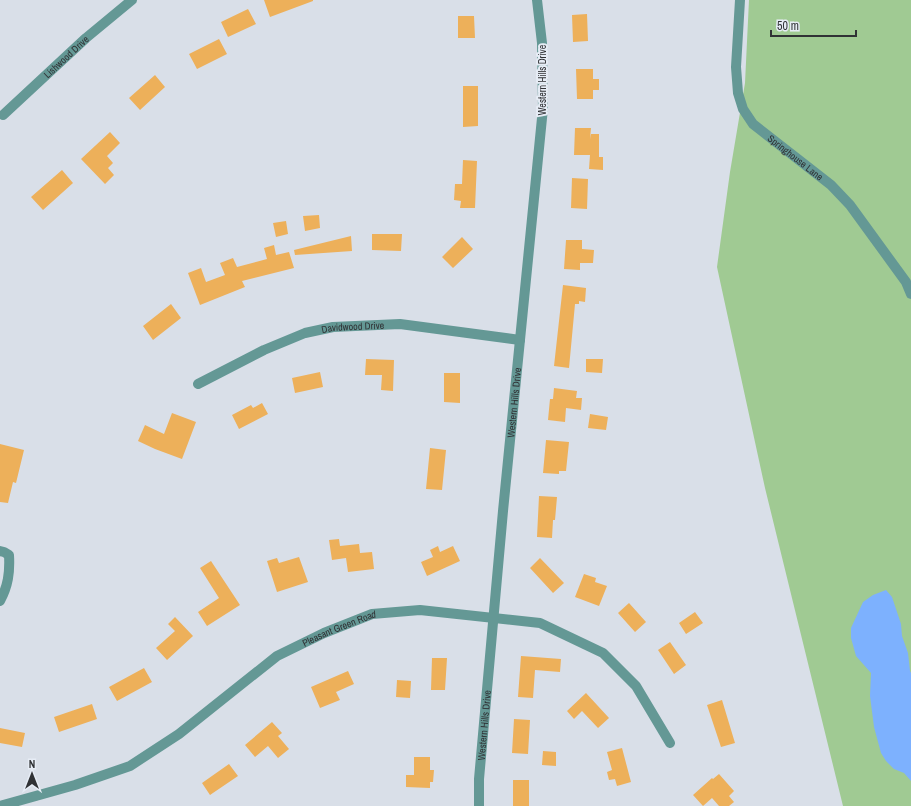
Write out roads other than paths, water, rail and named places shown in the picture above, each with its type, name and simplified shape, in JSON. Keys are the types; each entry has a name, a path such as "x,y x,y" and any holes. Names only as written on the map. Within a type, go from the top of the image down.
{"street":[{"name":"Lishwood Drive","path":"3,115 86,38 132,0"},
{"name":"Western Hills Drive","path":"479,806 479,779 543,108 542,43 538,0"},
{"name":"Springhouse Lane","path":"740,0 736,67 738,93 743,109 753,124 831,185 850,205 906,282 911,294"},
{"name":"Davidwood Drive","path":"198,384 264,350 305,334 334,328 400,324 520,340"},
{"path":"0,551 9,556 9,565 6,591 0,601"},
{"name":"Pleasant Green Road","path":"0,806 75,785 130,766 179,734 277,656 324,633 372,614 420,610 540,623 603,653 636,686 670,743"}],"water":[{"path":"886,590 892,597 901,624 902,636 908,653 911,673 911,781 904,773 894,769 881,753 874,727 870,696 871,673 856,656 851,638 851,628 863,602 873,595"}]}
